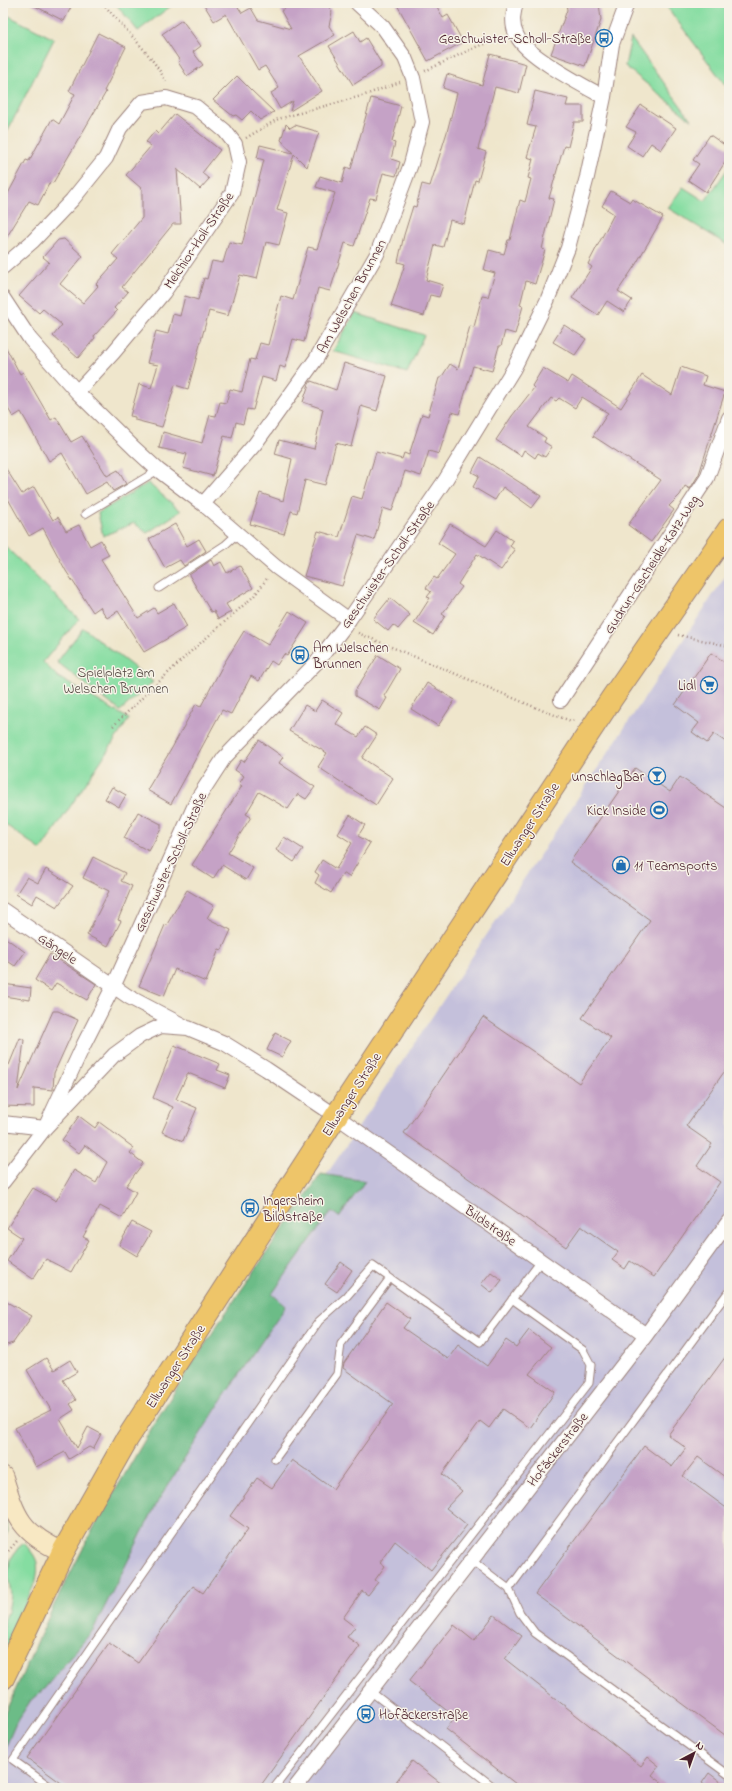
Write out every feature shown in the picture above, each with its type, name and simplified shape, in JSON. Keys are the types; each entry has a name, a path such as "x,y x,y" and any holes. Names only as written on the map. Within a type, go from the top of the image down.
{"main road":[{"name":"Ellwanger Straße","path":"3,1678 63,1552 127,1439 336,1116 612,698 726,538"}],"street":[{"name":"Am Welschen Brunnen","path":"203,504 255,444 316,359 377,254 411,164 422,122 413,78 405,58 383,27 357,3"},
{"path":"516,3 512,20 517,37 544,61 568,78 604,97"},
{"name":"Geschwister-Scholl-Straße","path":"46,1128 84,1044 114,985 198,798 224,758 317,662 347,624 446,479 514,368 547,301 568,248 587,177 604,97 612,44 627,3"},
{"name":"Melchior-Holl-Straße","path":"3,267 33,241 72,200 106,158 120,128 142,102 166,98 196,107 225,131 235,144 239,162 232,193 164,292 113,353 76,392"},
{"path":"3,298 30,339 76,392 158,470 203,504 276,567 347,624"},
{"name":"Gudrun-Gscheidle-Katz-Weg","path":"561,700 707,478 728,421"},
{"name":"Gängele","path":"3,910 114,985 129,997 188,1028"},
{"name":"Geschwister-Scholl-Straße","path":"3,1182 46,1128 114,1055 140,1036 161,1026 188,1028 236,1051 336,1116"},
{"name":"Bildstraße","path":"336,1116 646,1335"},
{"path":"3,1123 46,1128"},
{"name":"Hofäckerstraße","path":"295,1788 646,1335 729,1221"},
{"path":"3,1476 10,1498 27,1530 44,1543 63,1552"}],"lane":[{"path":"85,514 158,470"},
{"path":"159,588 225,545 237,534"},
{"path":"52,1788 13,1760 319,1321 347,1296 373,1266 480,1342 541,1261"},
{"path":"275,1459 337,1374 341,1344 390,1278"},
{"path":"509,1589 729,1291"},
{"path":"274,1788 589,1383 591,1365 583,1350 512,1299"},
{"path":"471,1560 509,1589 520,1614 535,1633 729,1775"},
{"path":"370,1691 495,1788"}],"path":[{"path":"103,3 160,70 168,86 166,98"},
{"path":"235,144 278,119 365,95 413,78 490,41 502,38 517,37"},
{"path":"113,726 188,654 254,596 276,567"},
{"path":"347,624 537,708 571,722 577,719"},
{"path":"671,634 729,646"},
{"path":"3,1557 27,1530"},
{"path":"3,1585 3,1603"}],"shaded area":[{"path":"729,571 729,1788 3,1788 3,1735 183,1385 350,1140"}],"green space":[{"path":"115,3 175,3 138,31"},
{"path":"664,3 729,3 729,90"},
{"path":"3,13 54,39 7,132 3,130"},
{"path":"631,38 692,121 625,66"},
{"path":"729,167 729,246 668,208 683,187 705,201"},
{"path":"355,313 424,335 407,373 333,351"},
{"path":"148,483 181,511 147,533 134,523 103,536 98,513"},
{"path":"3,544 79,619 43,662 58,677 129,719 41,850 3,823"},
{"name":"Spielplatz am Welschen Brunnen","path":"83,628 153,682 120,711 57,662"},
{"path":"321,1174 365,1181 339,1217 331,1211 272,1294 286,1306 223,1398 158,1501 93,1630 44,1689 31,1700 16,1723 3,1753 3,1717 55,1603 93,1529 158,1417 220,1321"},
{"path":"3,1506 8,1531 3,1541"},
{"path":"24,1543 32,1552 36,1560 38,1568 36,1580 3,1656 3,1623 8,1612 11,1595 8,1576 10,1560 18,1548"}],"building":[{"path":"29,3 73,3 64,21"},
{"path":"203,3 245,3 238,7 242,13 251,8 258,20 291,29 281,11 293,3 327,3 332,12 329,26 335,35 299,56 322,91 290,111 293,101 280,109 271,93 279,88 265,66 258,70 226,14 214,21"},
{"path":"396,3 435,3 443,18 448,15 463,42 428,61"},
{"path":"566,3 599,3 601,20 585,66 551,54 567,10"},
{"path":"182,20 201,46 193,52 203,65 187,76 178,62 180,61 162,34"},
{"path":"354,31 360,42 366,38 381,63 381,67 353,85 329,46"},
{"path":"98,33 126,47 104,91 106,92 53,183 50,182 38,205 29,201 3,243 3,203 26,160 29,161 52,119 59,124 75,94 69,91"},
{"path":"490,54 526,64 519,93 495,87 478,149 486,152 478,181 475,180 464,224 450,220 443,247 435,245 426,280 443,285 439,297 430,295 424,316 391,306 405,264 398,262 404,235 413,206 416,207 422,184 430,186 447,132 457,93 443,88 447,74 482,85"},
{"path":"237,76 274,112 260,120 251,111 242,120 236,115 233,116 213,100"},
{"path":"535,91 568,99 566,106 583,106 583,122 574,122 568,147 564,146 549,198 554,199 542,249 545,250 535,284 526,281 520,305 523,306 515,334 505,331 492,371 473,366 459,414 452,412 439,454 429,451 421,476 405,471 392,511 383,508 374,540 358,535 342,586 304,576 318,531 339,537 352,496 362,499 376,452 402,459 404,453 409,455 422,414 428,416 439,378 441,378 450,364 458,369 470,326 474,327 482,296 488,297 495,273 484,270 489,250 504,254 508,240 510,240 520,200 525,202 531,179 528,178 533,159 527,157 536,127 527,125"},
{"path":"371,98 401,106 392,142 395,143 391,159 400,162 396,176 383,173 376,199 370,198 354,246 345,243 330,291 318,288 304,342 293,339 285,368 280,366 276,381 262,377 253,410 247,409 243,424 236,422 232,438 224,436 213,476 183,468 187,454 159,448 163,432 202,443 210,415 216,416 220,402 226,403 230,389 242,392 250,359 255,360 260,343 268,345 281,296 293,300 308,247 317,249 335,193 316,187 320,176 342,183 346,167 351,169"},
{"path":"641,105 676,128 661,150 651,143 642,156 627,146 636,132 626,127"},
{"path":"175,114 220,150 202,173 209,179 200,189 177,169 181,224 173,224 122,287 128,292 114,308 117,311 94,336 95,338 78,358 53,336 62,325 43,309 39,313 19,296 49,262 43,257 58,240 64,239 83,256 60,284 83,303 98,286 96,284 118,259 112,254 142,218 142,189 126,175 151,146 146,142 155,131 158,134"},
{"path":"286,124 290,128 295,125 319,132 307,167 294,154 277,210 288,213 279,245 266,242 257,279 240,275 228,316 209,311 188,389 175,385 162,427 135,420 135,417 130,416 139,384 151,388 158,365 147,363 156,331 168,334 173,314 180,316 185,296 198,300 204,278 207,279 212,261 223,263 229,242 242,245 264,160 257,158 260,145 293,153 281,140"},
{"path":"710,135 729,148 729,156 706,192 688,180 699,164 693,160"},
{"path":"611,191 630,202 632,199 663,217 636,264 618,291 632,300 624,312 607,301 598,315 572,298 592,267 588,264 614,214 602,206"},
{"path":"564,325 586,339 575,355 553,342"},
{"path":"3,342 20,374 23,372 51,420 56,417 71,442 82,436 107,476 118,470 126,484 113,491 107,482 86,494 62,453 49,461 21,412 13,417 3,400"},
{"path":"344,363 387,376 377,411 361,406 351,447 336,443 325,485 305,480 297,513 291,511 284,534 250,524 260,493 283,501 292,459 275,454 279,440 314,449 323,409 303,402 309,384 311,381 336,390"},
{"path":"681,367 706,376 703,385 725,392 699,474 690,489 685,486 680,495 669,506 674,510 651,542 628,525 661,480 593,436 608,413 582,397 575,408 559,398 556,401 551,398 529,427 546,438 544,442 552,447 545,457 538,453 535,458 524,450 521,456 496,440 512,416 534,388 532,386 543,368 568,383 572,376 621,408 642,375 672,395"},
{"path":"480,457 541,496 532,508 503,487 495,500 473,487 479,476 472,472"},
{"path":"3,464 22,494 34,487 53,520 58,517 66,531 79,525 90,546 101,540 109,555 101,559 138,618 154,608 157,613 174,603 187,627 144,652 118,611 107,618 100,607 93,612 66,571 43,528 29,536 3,490"},
{"path":"175,524 187,546 199,539 206,551 184,566 180,560 165,568 149,539"},
{"path":"450,524 486,546 497,530 513,541 510,546 515,550 501,570 477,554 458,584 462,587 442,614 445,616 433,635 414,623 430,598 427,597 431,592 426,588 434,577 437,579 455,554 438,543"},
{"path":"211,560 214,566 221,562 227,573 240,566 253,588 226,604 231,612 218,619 214,611 211,612 189,575"},
{"path":"390,598 410,615 398,629 393,625 388,631 373,619"},
{"path":"289,611 308,623 287,656 284,654 277,665 271,661 259,681 251,676 231,714 222,710 171,804 147,790 196,704 201,706 223,665 244,631 268,645"},
{"name":"Lidl","path":"711,653 729,665 729,744 714,734 707,743 692,732 699,723 675,705"},
{"path":"378,655 400,669 384,696 387,698 380,710 355,696 355,691"},
{"path":"427,683 455,700 438,726 411,709"},
{"path":"322,700 343,713 336,724 358,737 365,727 377,735 362,758 393,778 376,805 318,767 327,753 289,731 305,705 315,711"},
{"path":"259,740 283,757 279,763 315,787 306,799 298,794 288,809 259,792 246,814 251,817 228,853 253,868 246,880 222,865 213,879 192,865 242,786 239,784 244,776 235,770 241,760 244,762"},
{"path":"635,768 670,792 680,777 729,810 729,1065 686,1126 712,1144 697,1166 720,1182 654,1277 630,1261 625,1269 612,1260 618,1252 581,1226 566,1247 404,1133 483,1017 579,1083 611,1038 582,1018 650,920 570,862"},
{"path":"112,787 126,795 119,807 105,799"},
{"path":"138,812 161,824 161,829 149,851 124,838"},
{"path":"350,815 365,825 358,836 370,843 349,877 343,873 331,893 315,883 319,875 315,872 322,860 336,869 352,843 338,834"},
{"path":"284,837 303,849 294,862 276,850"},
{"path":"93,857 125,873 121,881 132,886 118,920 121,921 108,946 87,935 109,891 83,878"},
{"path":"46,869 73,886 57,907 37,895 32,904 16,894 27,877 38,883"},
{"path":"187,890 214,906 207,918 231,930 222,950 219,949 206,982 175,969 164,996 139,986 165,925 166,926"},
{"path":"3,936 25,952 15,966 3,958"},
{"path":"50,954 96,984 87,1000 56,983 51,991 35,980"},
{"path":"3,984 31,988 30,1000 3,996"},
{"path":"53,1011 58,1011 78,1020 54,1073 53,1090 34,1088 34,1107 3,1106 3,1065 9,1065 20,1038 24,1040 18,1090"},
{"path":"275,1033 291,1041 282,1057 267,1050"},
{"path":"174,1045 220,1064 217,1070 230,1075 225,1088 188,1073 176,1099 197,1108 183,1141 162,1132 173,1107 153,1098"},
{"path":"79,1116 95,1128 99,1122 134,1148 130,1153 143,1163 126,1186 136,1192 122,1218 100,1206 83,1237 89,1240 71,1272 46,1259 33,1279 7,1261 22,1238 7,1228 33,1188 56,1201 74,1170 96,1183 107,1162 85,1145 79,1153 62,1140"},
{"path":"132,1222 151,1232 137,1256 119,1245"},
{"path":"341,1262 352,1270 337,1292 325,1284"},
{"path":"491,1272 502,1280 492,1293 481,1284"},
{"path":"3,1300 32,1316 13,1343 3,1346"},
{"path":"386,1302 410,1319 403,1328 448,1359 458,1345 487,1366 506,1340 516,1347 529,1330 551,1347 529,1374 555,1392 530,1428 503,1409 489,1428 480,1421 442,1474 462,1491 446,1508 467,1525 431,1570 395,1541 380,1562 385,1566 375,1580 378,1582 368,1595 362,1591 343,1618 355,1627 347,1637 360,1646 259,1788 68,1788 27,1758 109,1643 138,1663 193,1586 203,1593 248,1529 230,1516 257,1478 272,1488 292,1460 333,1489 393,1404 343,1368 344,1363"},
{"path":"729,1352 729,1480 698,1457 683,1476 729,1510 729,1738 535,1594 644,1446 672,1467 686,1448 668,1435"},
{"path":"46,1358 54,1370 70,1360 77,1372 63,1380 76,1400 70,1404 74,1410 60,1419 77,1448 88,1427 101,1434 93,1449 89,1447 69,1459 65,1452 36,1467 15,1428 51,1410 27,1370"},
{"path":"494,1615 522,1636 505,1659 641,1766 648,1757 659,1766 652,1775 669,1788 521,1788 446,1729 455,1717 409,1681 454,1625 474,1641"},
{"path":"412,1761 447,1788 391,1788"},
{"path":"709,1773 729,1788 708,1788 702,1783"}],"place":[{"name":"Geschwister-Scholl-Straße","path":"604,38"},
{"name":"Am Welschen Brunnen","path":"300,655"},
{"name":"Lidl","path":"709,685"},
{"name":"unschlagBar","path":"657,776"},
{"name":"Kick Inside","path":"659,810"},
{"name":"11 Teamsports","path":"621,865"},
{"name":"Ingersheim Bildstraße","path":"250,1208"},
{"name":"Hofäckerstraße","path":"366,1714"}]}
